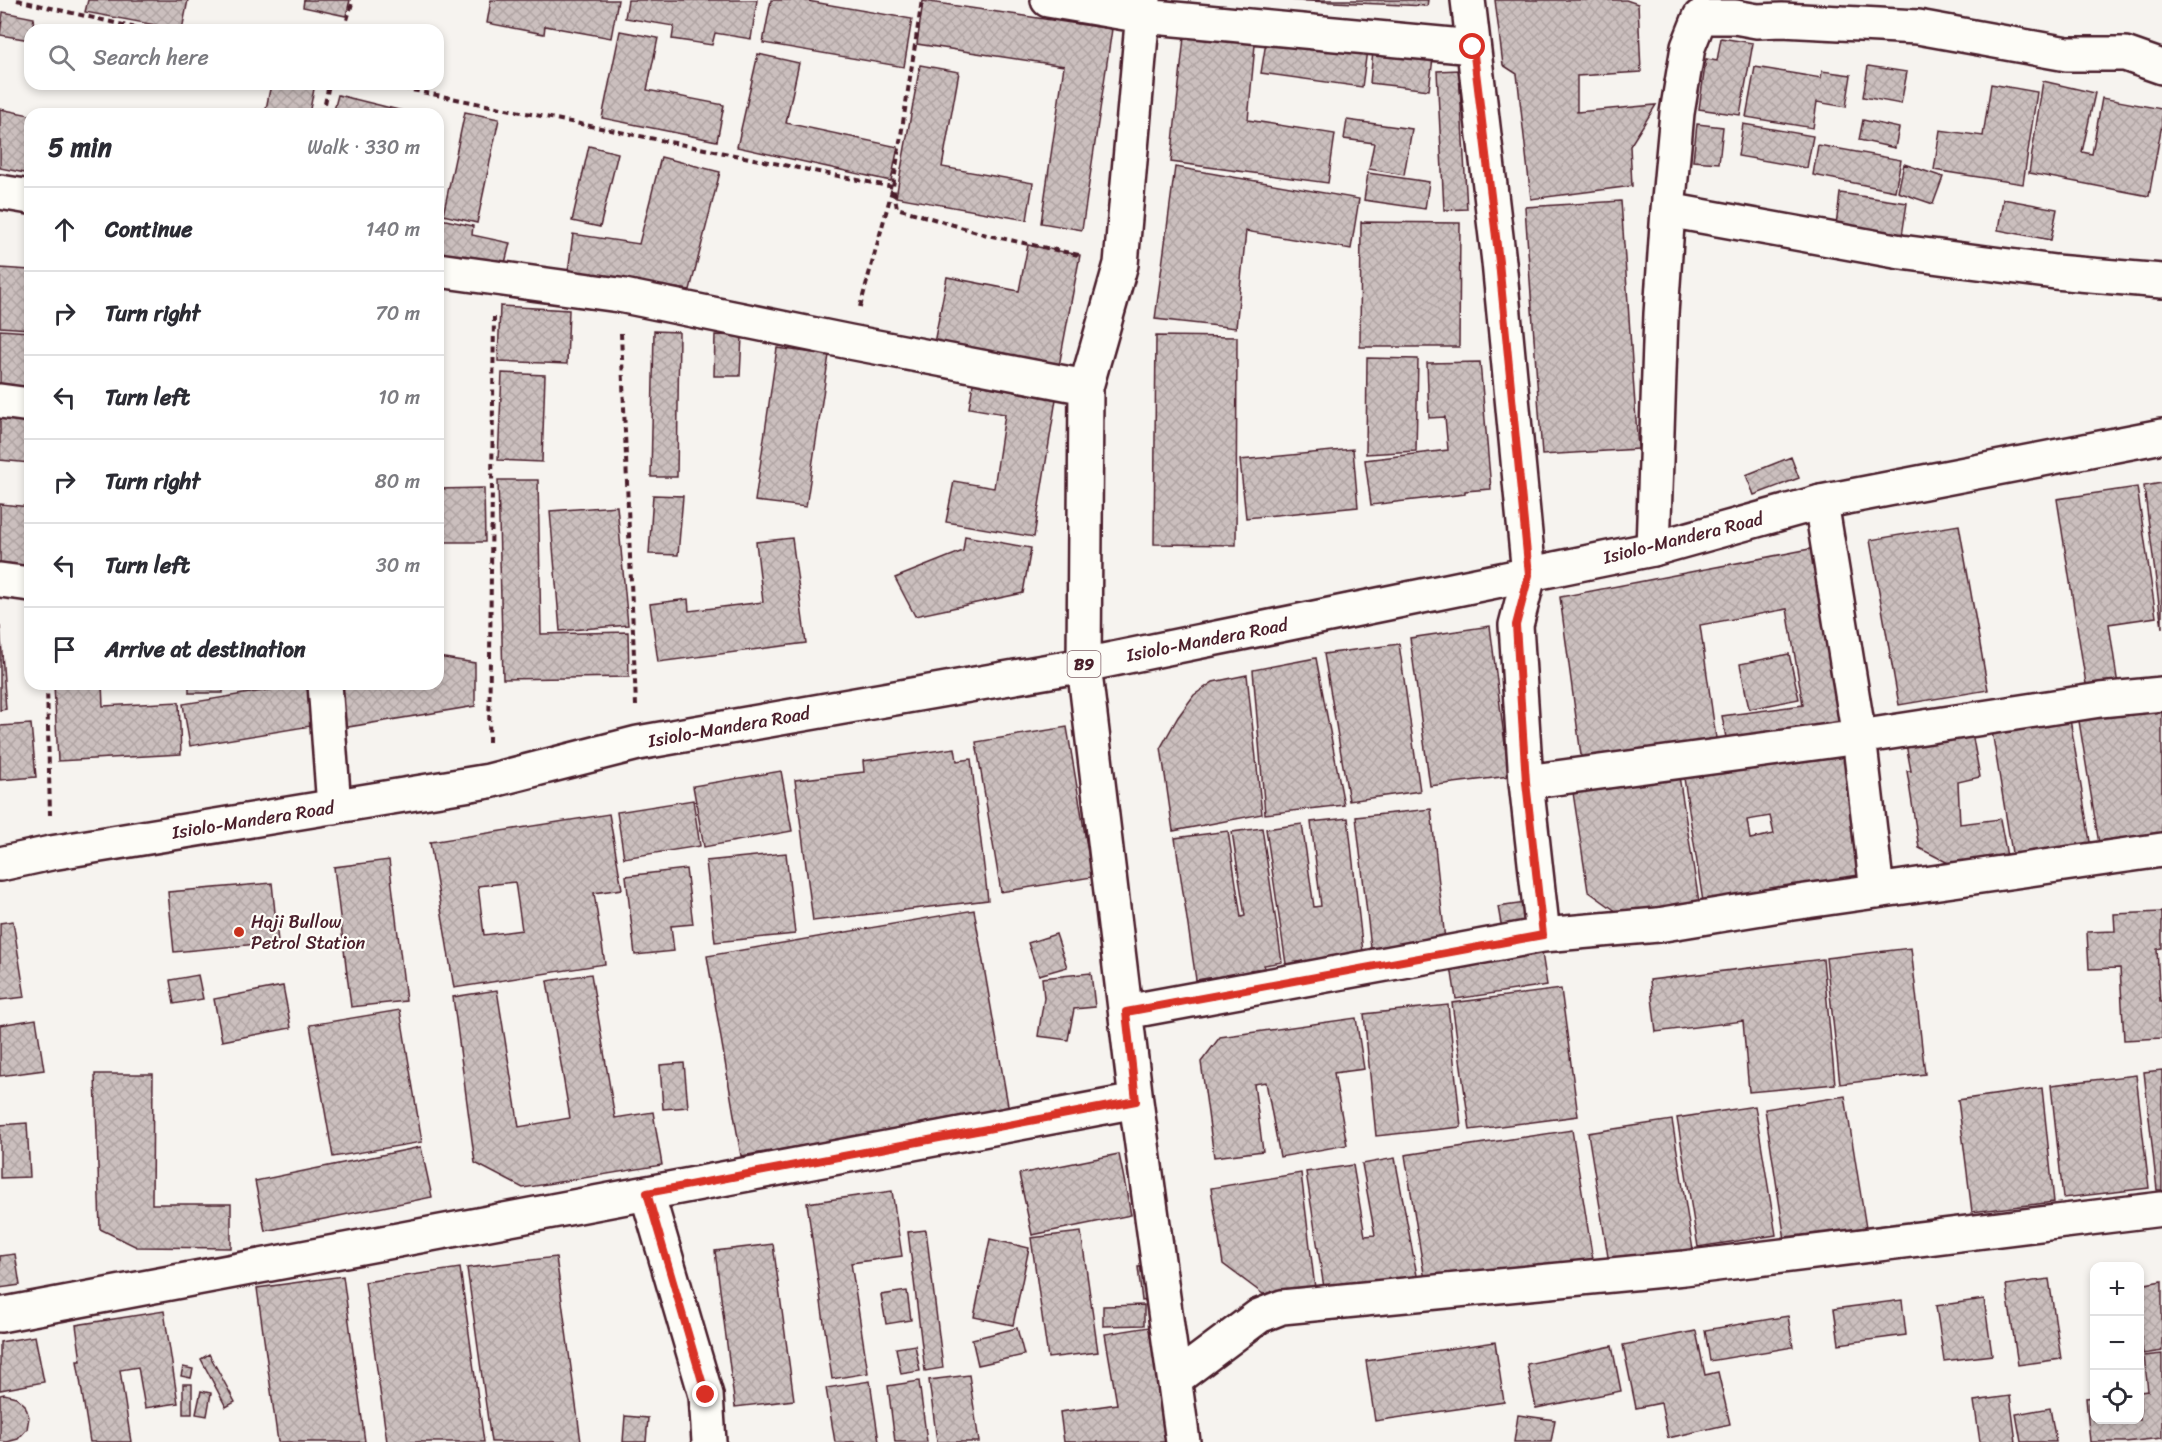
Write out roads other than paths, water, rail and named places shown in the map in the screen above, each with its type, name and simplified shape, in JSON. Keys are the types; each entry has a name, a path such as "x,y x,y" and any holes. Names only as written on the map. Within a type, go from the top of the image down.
{"main road":[{"path":"1048,0 1143,8 1473,47"},
{"path":"1468,0 1499,262 1529,575 1516,625 1526,782 1543,935"},
{"path":"1143,8 1121,264 1086,387 1084,664 1136,1101 1183,1442"},
{"path":"1653,549 1661,314 1668,210 1677,113 1688,47 1700,17 1918,27 2067,54 2125,54 2162,67"},
{"path":"0,192 24,196"},
{"path":"1668,210 1901,252 2055,272 2162,281"},
{"path":"444,271 619,295 1086,387"},
{"path":"0,401 24,404"},
{"name":"Isiolo-Mandera Road","path":"0,864 51,853 489,781 638,743 1084,664 1653,549 1821,502 2162,436"},
{"path":"1821,502 1858,737 1877,891"},
{"path":"0,580 24,583"},
{"path":"325,690 334,807"},
{"path":"1526,782 1858,737 2100,700 2162,694"},
{"path":"1126,1012 1543,935 1658,925 2162,850"},
{"path":"0,1315 1136,1101"},
{"path":"647,1193 706,1395 710,1442"},
{"path":"1175,1379 1259,1316 1282,1307 1684,1268 2162,1209"}],"place":[{"name":"Haji Bullow Petrol Station","path":"239,932"}]}
